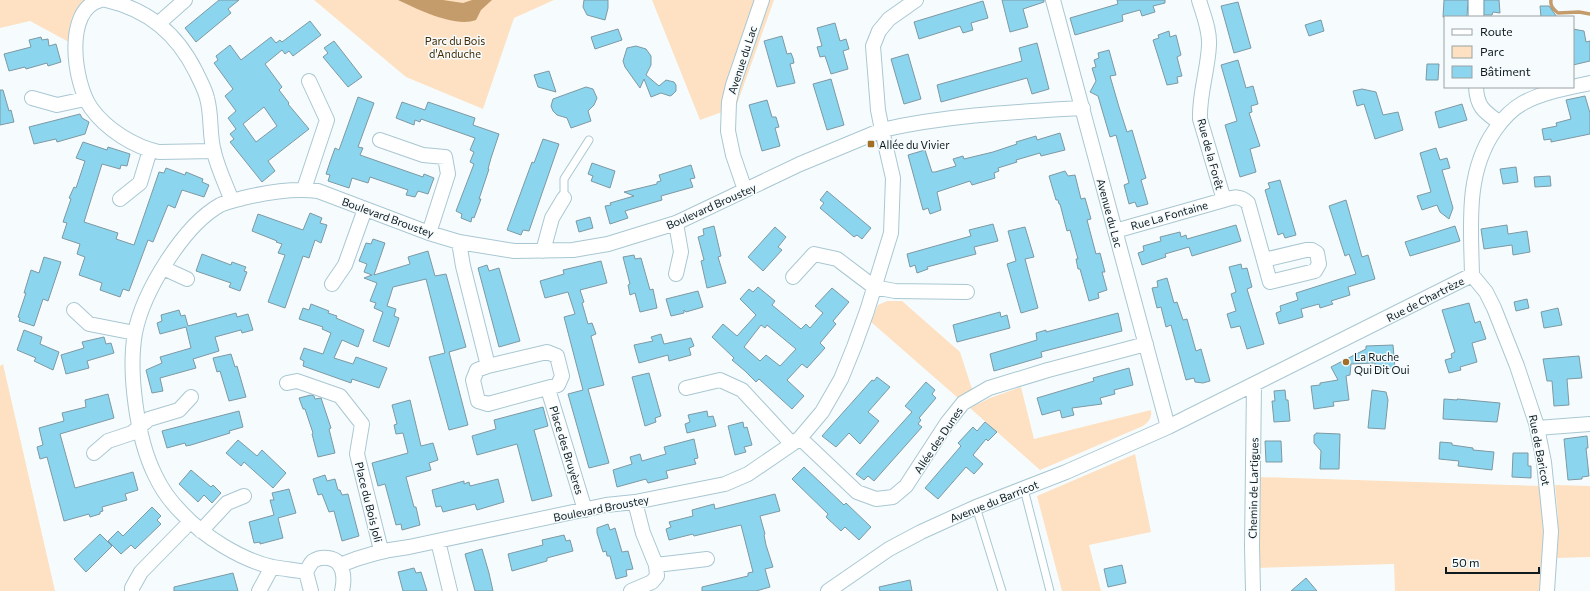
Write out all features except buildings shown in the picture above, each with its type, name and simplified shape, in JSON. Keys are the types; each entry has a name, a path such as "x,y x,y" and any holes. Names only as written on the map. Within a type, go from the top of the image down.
{"street":[{"path":"101,0 87,7 79,24 76,40 76,66 86,99 95,113 117,133 150,150 159,152 214,150"},
{"path":"106,0 135,10 159,23 183,49 202,85 209,108 214,150 232,201"},
{"path":"159,23 185,0"},
{"name":"Avenue du Lac","path":"745,190 733,155 728,131 729,102 733,85 762,0"},
{"path":"916,0 889,19 879,31 872,46 878,110 882,130 920,122 991,114 1083,108"},
{"name":"Avenue du Lac","path":"1053,0 1168,427"},
{"name":"Rue de la Forêt","path":"1200,0 1208,33 1209,45 1200,107 1200,119 1224,200 1237,196 1244,199 1248,203 1264,260"},
{"path":"1476,0 1476,16"},
{"path":"304,189 327,120 309,81"},
{"name":"Rue de Chartrèze","path":"1574,87 1590,83"},
{"path":"1476,88 1476,97 1482,110 1500,123"},
{"name":"Rue de Chartrèze","path":"1168,427 1472,275 1470,230 1474,182 1480,156 1487,142 1500,123 1522,103 1536,96 1569,88"},
{"path":"32,98 57,106 86,99"},
{"name":"Boulevard Broustey","path":"306,572 272,567 255,561 224,546 190,522 179,511 165,492 154,474 145,451 133,386 135,332 152,286 174,249 208,214 221,205 232,201 285,190 304,189 318,191 429,233 459,242 514,251 573,250 608,244 676,223 800,164 882,130 893,178 891,233 867,311 841,379 822,412 796,441 748,474 725,484 635,502 606,505 438,541 381,550 360,556 340,565"},
{"path":"380,140 422,156 445,157 448,174 429,233"},
{"path":"120,199 140,183 150,150"},
{"path":"543,251 552,218 564,198"},
{"name":"Rue La Fontaine","path":"1114,231 1224,200"},
{"path":"332,284 345,265 365,209"},
{"path":"676,223 680,252 676,274"},
{"path":"459,242 463,266 488,366"},
{"path":"793,276 814,254 837,259 874,287 895,291 966,292"},
{"path":"163,268 187,279"},
{"name":"Rue de Baricot","path":"1472,275 1486,292 1494,308 1517,366 1537,428 1548,495 1551,531 1547,591"},
{"path":"74,310 89,324 135,332"},
{"name":"Allée des Dunes","path":"686,388 720,380 742,390 796,441 857,492 876,500 893,497 906,486 947,423 963,403 989,388 1048,370 1146,344"},
{"path":"548,352 557,356 562,376 558,385 548,389 488,404 478,401 473,380 477,370 488,366 548,352"},
{"name":"Place du Bois Joli","path":"287,383 297,381 340,396 362,424 357,454 381,550"},
{"name":"Chemin de Lartigues","path":"1253,591 1254,384"},
{"name":"Place des Bruyères","path":"548,389 586,510"},
{"path":"94,453 108,441 132,433 149,419 179,410 191,397"},
{"path":"1537,428 1590,424"},
{"name":"Avenue du Barricot","path":"828,591 842,587 889,550 908,539 976,508 1168,427"},
{"path":"202,530 228,502 244,496"},
{"path":"630,591 652,582 657,576 656,565 643,533 635,502"},
{"path":"132,591 132,588 141,572 190,522"},
{"path":"438,541 450,591"},
{"path":"311,591 306,572 312,562 320,557 330,558 340,565 344,578 342,591"},
{"path":"656,565 707,559"},
{"path":"259,591 272,567"}],"lane":[{"path":"564,198 564,179 589,140"},
{"path":"1024,489 1050,591"},
{"path":"976,508 1002,591"}],"green space":[{"path":"0,0 101,0 95,1 76,40 67,41 30,21 0,28"},
{"name":"Parc du Bois d'Anduche","path":"314,0 554,0 514,18 483,109 406,77"},
{"path":"652,0 774,0 736,107 700,120"},
{"path":"887,301 902,301 960,352 972,389 958,398 871,322 878,305"},
{"path":"3,364 55,591 0,591 0,366"},
{"path":"1021,387 1034,439 1151,410 1151,415 1143,426 1040,470 970,408 990,398"},
{"path":"1135,454 1151,532 1089,545 1101,591 1062,591 1037,496"},
{"path":"1259,477 1543,486 1546,517 1544,591 1395,591 1394,564 1255,568"},
{"path":"1555,485 1590,486 1590,557 1557,558 1558,517"}],"shaded area":[{"path":"398,0 443,0 463,3 472,0 492,0 481,10 476,20 458,22 436,16"}],"waterway":[{"path":"1551,0 1552,7 1558,13 1579,12 1590,14"}],"place":[{"name":"Allée du Vivier","path":"871,144"},
{"name":"La Ruche Qui Dit Oui","path":"1346,362"}]}
